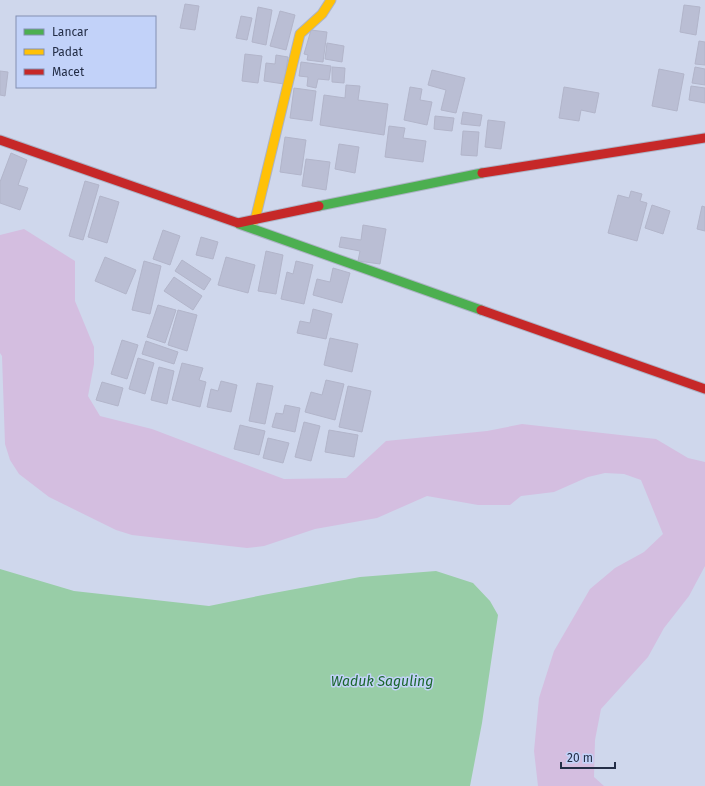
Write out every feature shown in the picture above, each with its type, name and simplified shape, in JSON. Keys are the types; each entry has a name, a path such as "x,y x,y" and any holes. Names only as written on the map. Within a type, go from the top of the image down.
{"street":[{"path":"255,220 300,34 322,14 331,0"},
{"path":"238,223 494,171 705,138"},
{"path":"0,140 705,389"}],"shaded area":[{"path":"24,229 75,261 75,301 94,347 94,364 88,396 100,416 152,429 284,479 346,478 386,441 487,431 522,424 656,439 688,458 705,462 705,566 689,596 664,628 648,657 601,709 595,740 594,777 604,786 538,786 534,751 539,698 554,651 590,589 615,568 644,552 663,534 641,480 624,474 605,473 588,477 554,492 521,496 510,505 478,505 427,496 377,518 315,529 264,546 247,548 132,535 116,530 49,497 19,474 10,460 5,444 2,356 0,353 0,235"}],"water":[{"name":"Waduk Saguling","path":"0,569 74,591 209,606 360,577 436,571 473,583 490,601 498,615 482,723 470,786 0,786"}],"building":[{"path":"185,4 199,6 195,30 180,28"},
{"path":"684,5 700,7 696,35 680,32"},
{"path":"258,7 272,10 266,45 252,42"},
{"path":"280,11 295,15 286,50 270,46"},
{"path":"241,16 252,18 247,40 236,38"},
{"path":"311,30 327,32 323,62 307,60 308,55 304,54"},
{"path":"699,41 705,42 705,65 695,64"},
{"path":"327,43 344,46 342,62 325,59"},
{"path":"245,54 262,56 258,83 242,81"},
{"path":"276,55 288,57 284,84 264,81 266,63 275,64"},
{"path":"301,62 331,66 329,80 318,79 316,88 307,86 308,77 299,76"},
{"path":"332,67 345,68 344,83 332,82"},
{"path":"695,67 705,69 705,85 692,83"},
{"path":"659,69 684,74 677,111 652,106"},
{"path":"432,70 465,78 456,113 441,110 446,90 428,85"},
{"path":"0,71 8,72 5,96 0,95"},
{"path":"346,85 360,86 358,100 388,104 384,135 320,125 324,95 345,98"},
{"path":"691,86 705,88 705,103 689,100"},
{"path":"410,87 422,89 420,100 432,102 427,125 404,120"},
{"path":"564,87 599,93 595,113 581,110 579,121 559,118"},
{"path":"294,88 316,91 312,121 290,118"},
{"path":"463,112 482,115 480,126 461,124"},
{"path":"435,116 454,118 452,131 434,129"},
{"path":"488,120 505,122 501,149 485,147"},
{"path":"389,126 405,128 403,138 426,141 423,162 385,157"},
{"path":"463,131 479,132 477,156 461,155"},
{"path":"285,137 306,140 301,175 280,172"},
{"path":"339,144 359,147 355,173 335,169"},
{"path":"11,153 27,160 18,185 28,188 20,210 0,203 0,182"},
{"path":"306,159 330,162 326,190 302,186"},
{"path":"85,181 99,185 83,240 69,236"},
{"path":"631,191 642,194 640,201 647,203 637,241 608,233 618,195 629,198"},
{"path":"100,196 119,202 107,243 88,237"},
{"path":"652,205 670,211 663,234 645,228"},
{"path":"702,206 705,207 705,231 697,229"},
{"path":"363,225 386,229 380,264 358,261 360,251 339,247 341,237 361,240"},
{"path":"163,230 180,236 170,265 153,259"},
{"path":"201,237 218,242 213,259 196,255"},
{"path":"266,251 283,255 276,294 258,291"},
{"path":"105,257 136,270 126,294 95,281"},
{"path":"226,257 255,265 248,293 218,285"},
{"path":"182,260 211,279 204,290 175,271"},
{"path":"144,261 161,266 150,314 132,310"},
{"path":"296,261 313,265 304,304 281,299 287,272 293,274"},
{"path":"333,268 350,273 342,303 313,295 317,279 330,282"},
{"path":"174,277 202,296 193,310 164,291"},
{"path":"158,305 176,310 165,343 147,337"},
{"path":"313,309 332,314 326,339 297,333 300,321 310,323"},
{"path":"178,310 197,315 187,351 168,345"},
{"path":"330,338 358,344 352,372 324,365"},
{"path":"122,340 138,345 127,379 111,374"},
{"path":"146,341 178,352 174,364 142,354"},
{"path":"138,358 154,363 145,394 129,389"},
{"path":"182,363 203,368 199,380 206,382 200,407 172,400"},
{"path":"159,367 174,371 167,404 151,400"},
{"path":"326,380 344,384 335,420 305,412 311,392 322,395"},
{"path":"221,381 237,385 231,412 207,407 211,389 218,391"},
{"path":"102,382 123,388 118,406 96,400"},
{"path":"257,383 273,386 265,424 249,421"},
{"path":"348,386 371,391 362,432 339,427"},
{"path":"285,405 300,408 295,432 272,427 276,413 283,414"},
{"path":"304,422 320,426 311,461 295,457"},
{"path":"240,425 265,431 259,455 234,449"},
{"path":"329,430 358,435 354,457 325,452"},
{"path":"268,438 289,443 283,463 263,458"}],"traffic: fast":[{"path":"319,206 482,173"},
{"path":"239,224 481,310"}],"traffic: slow":[{"path":"255,220 300,34 322,14 331,0"}],"traffic: jam":[{"path":"482,173 705,138"},
{"path":"0,140 238,223 319,206"},
{"path":"481,310 705,389"}]}
